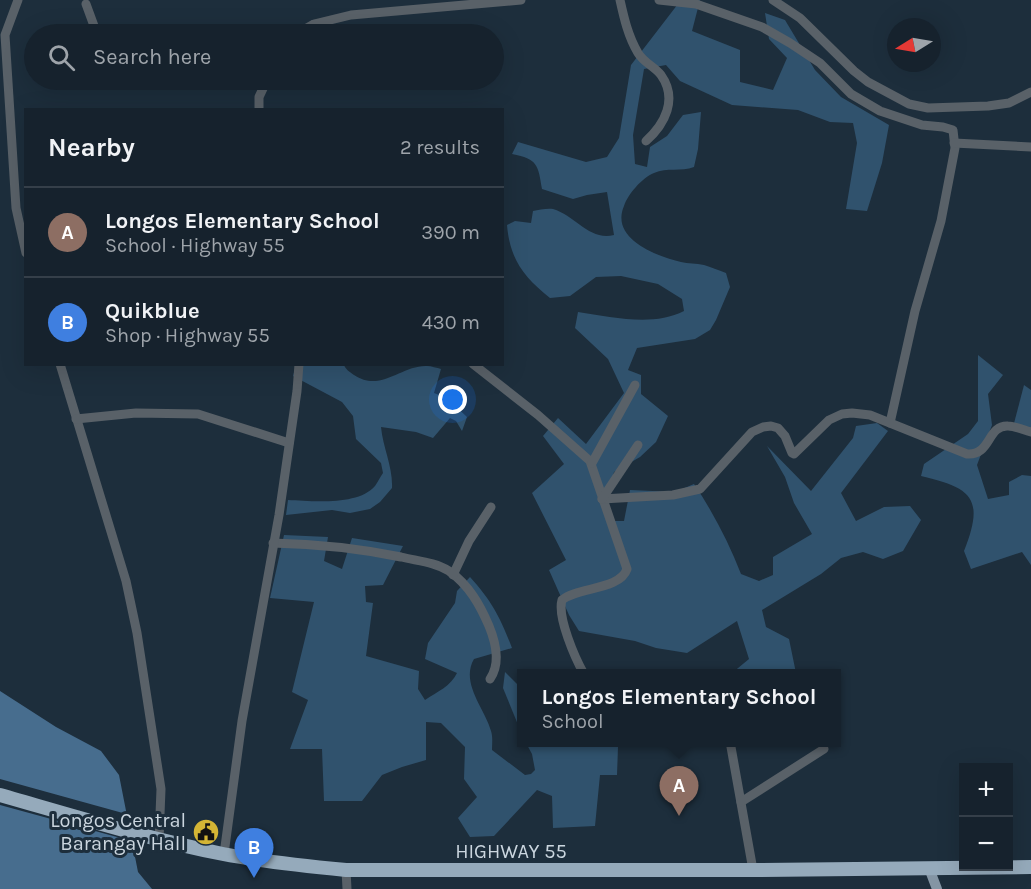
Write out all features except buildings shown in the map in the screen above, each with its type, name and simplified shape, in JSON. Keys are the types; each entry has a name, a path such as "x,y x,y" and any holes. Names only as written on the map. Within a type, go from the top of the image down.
{"highway":[{"name":"HIGHWAY 55","path":"0,795 159,840 224,854 346,870 1031,867"}],"main road":[{"path":"930,868 937,889"}],"street":[{"path":"18,0 5,35 16,208 24,244"},
{"path":"314,24 326,19 351,15 521,0"},
{"path":"620,0 633,44 643,61 662,77 668,94 669,104 666,116 654,134 646,141"},
{"path":"659,0 696,4 762,27 820,63 851,94 880,111 922,125 951,128 954,133 940,221 915,311 890,423"},
{"path":"773,0 800,18 868,82 909,104 928,108 988,106 1009,103 1031,92"},
{"path":"86,4 93,24"},
{"path":"259,108 259,97 262,90"},
{"path":"954,142 1031,147"},
{"path":"61,366 126,580 137,633 161,789 159,840"},
{"path":"224,854 242,721 273,543 299,366"},
{"path":"475,366 575,446 592,464 627,572 612,582 569,595 562,600 561,612 576,660 581,669"},
{"path":"592,464 635,385"},
{"path":"76,419 136,413 198,414 289,443"},
{"path":"602,500 673,495 700,489 752,432 763,427 778,428 785,436 793,454 829,420 842,414 870,415 967,454 980,453 995,431 1001,427 1007,426 1031,432"},
{"path":"602,500 639,445"},
{"path":"453,575 469,541 491,507"},
{"path":"273,543 353,548 434,564 453,575 472,594 494,638 496,662 495,670 490,678"},
{"path":"731,747 753,870"},
{"path":"741,802 824,748"},
{"path":"346,870 347,889"}],"shaded area":[{"path":"681,0 700,0 692,31 740,50 740,82 773,90 787,58 769,39 765,13 785,20 815,70 841,97 889,125 882,163 867,211 846,209 857,143 853,123 830,122 798,110 732,105 680,81 666,65 644,69 633,135 635,164 647,167 650,147 667,136 683,115 701,112 698,149 694,167 659,171 649,175 636,187 624,206 621,218 623,228 629,237 648,250 684,263 704,265 726,273 730,287 710,330 695,339 637,348 628,370 641,375 641,394 668,416 656,442 640,457 614,472 606,503 613,521 624,521 630,490 675,492 694,484 720,528 741,574 759,581 773,575 773,557 812,534 794,503 785,477 767,446 811,491 853,438 856,426 877,423 888,431 841,493 856,521 884,507 910,506 921,520 903,551 883,559 863,552 841,558 821,574 762,610 766,627 789,639 795,669 737,669 749,659 737,621 687,653 579,631 569,615 549,570 566,560 532,493 564,464 543,436 558,418 586,444 624,393 608,359 575,328 578,312 646,320 672,316 684,311 682,299 658,284 621,276 596,277 570,296 550,298 541,290 526,275 515,258 507,225 515,221 531,223 533,211 553,209 597,234 614,235 607,192 573,199 542,189 535,164 527,158 512,154 518,142 586,162 607,157 619,138 631,65"},
{"path":"978,355 1003,375 988,394 992,425 977,465 988,499 1009,495 1009,482 1022,475 1031,476 1031,565 1022,552 971,569 964,551 973,519 973,507 969,498 963,491 952,485 921,476 924,464 968,434 978,421"},
{"path":"296,366 345,366 354,375 373,381 418,367 429,366 441,369 434,393 447,398 467,417 462,431 456,421 450,418 433,438 416,432 381,427 392,488 380,502 370,509 350,513 332,510 286,515 288,500 334,501 358,497 375,486 383,473 381,463 356,439 353,416 342,402 293,376"},
{"path":"1024,385 1031,390 1031,430 1012,431"},
{"path":"284,535 328,537 324,561 342,569 352,538 403,546 383,585 365,586 366,602 373,603 366,656 419,671 418,689 425,700 447,685 457,673 425,659 428,643 455,603 457,591 470,577 495,611 512,648 474,659 470,668 475,696 491,731 492,750 525,775 535,770 528,747 618,747 617,775 600,775 595,826 553,828 552,796 537,790 494,836 470,837 458,818 477,797 464,779 465,747 441,723 426,722 426,760 382,775 362,801 324,801 322,749 290,749 308,700 292,692 314,602 270,598"},
{"path":"505,672 517,684 517,722 503,688"},
{"path":"0,691 56,727 101,751 119,775 138,872 152,889 0,889"}],"pier":[{"path":"0,779 130,815 132,828 128,840 0,805"}],"place":[{"name":"Longos Elementary School","path":"679,816"},
{"name":"Longos Central Barangay Hall","path":"206,832"},
{"name":"Quikblue","path":"254,878"}]}
